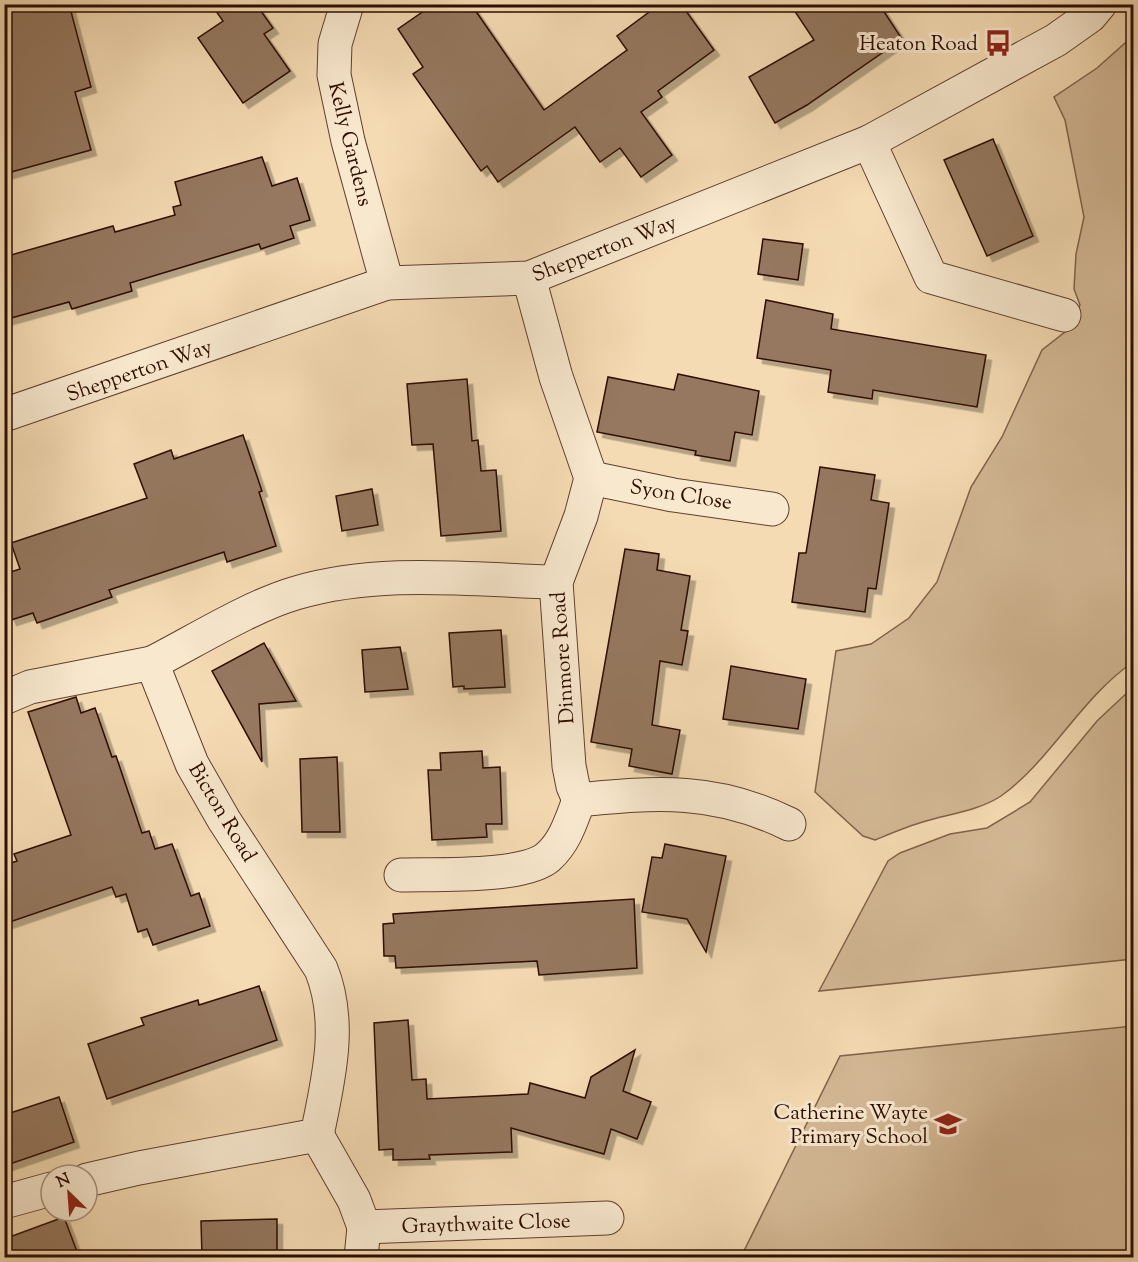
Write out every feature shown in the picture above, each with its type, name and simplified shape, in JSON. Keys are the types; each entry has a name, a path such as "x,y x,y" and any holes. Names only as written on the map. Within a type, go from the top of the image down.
{"street":[{"name":"Kelly Gardens","path":"347,4 335,44 334,75 348,141 387,283"},
{"name":"Shepperton Way","path":"4,415 387,283 529,278 869,142 1056,40 1089,16 1100,4"},
{"path":"869,142 932,277 1064,315"},
{"path":"529,278 556,377 591,478"},
{"name":"Syon Close","path":"591,478 673,495 772,509"},
{"name":"Dinmore Road","path":"579,800 573,786 569,765 556,582 591,478"},
{"path":"4,698 30,687 152,663 284,597 320,588 377,579 429,577 556,582"},
{"name":"Bicton Road","path":"152,663 192,764 224,820 300,934 328,987 332,1034 331,1060 317,1135"},
{"path":"401,875 492,872 535,867 560,845 579,800 668,793 729,801 767,813 789,824"},
{"path":"99,1177 317,1135"},
{"name":"Graythwaite Close","path":"317,1135 343,1177 363,1218 362,1242 607,1218"},
{"path":"4,1202 39,1192"}],"shaded area":[{"path":"1133,36 1133,662 1097,693 1035,765 1001,796 974,808 919,823 875,840 863,836 815,792 836,651 871,644 909,618 937,582 971,487 1002,437 1042,350 1070,328 1080,305 1074,289 1076,254 1084,217 1065,120 1054,97 1097,68"},
{"path":"1131,689 1134,693 1133,959 819,991 888,861 900,853 950,834 987,828 1030,802 1097,721"},
{"name":"Catherine Wayte Primary School","path":"1133,1026 1133,1257 741,1257 840,1056"}],"building":[{"path":"5,4 69,4 91,87 75,92 91,150 4,174"},
{"path":"211,4 256,4 273,28 264,34 290,71 243,103 198,38 223,21"},
{"path":"434,4 471,4 544,110 627,50 617,36 660,4 681,4 714,50 658,91 662,97 641,112 672,155 641,177 620,148 600,162 575,127 498,182 487,166 481,171 413,74 423,67 398,29"},
{"path":"790,4 879,4 902,39 807,105 775,123 749,77 814,40"},
{"path":"993,139 1033,236 987,256 944,160"},
{"path":"262,157 272,186 297,178 310,220 290,226 294,238 261,249 259,244 130,283 132,291 72,309 69,302 4,320 4,257 113,226 115,232 175,215 173,207 181,205 175,182"},
{"path":"763,239 803,244 798,280 758,274"},
{"path":"766,300 833,314 831,329 986,355 977,407 873,390 872,399 828,392 831,370 757,358"},
{"path":"678,374 759,391 752,435 735,432 730,461 695,455 696,451 597,432 608,377 674,390"},
{"path":"467,379 472,441 478,440 481,471 496,470 501,531 441,536 433,444 412,445 407,384"},
{"path":"243,435 262,491 259,492 276,546 227,562 224,552 109,590 112,597 37,623 33,613 11,620 4,602 4,574 20,569 11,543 147,498 134,464 171,450 174,459"},
{"path":"820,467 875,475 871,500 889,503 876,589 868,588 865,612 792,602 799,553 806,553"},
{"path":"372,489 378,525 342,531 336,496"},
{"path":"625,549 659,554 657,570 690,576 681,630 688,631 682,665 660,661 652,725 680,730 672,774 629,766 632,749 591,742"},
{"path":"501,630 505,687 464,689 464,686 453,687 449,633"},
{"path":"264,643 296,701 259,704 262,762 212,671"},
{"path":"400,647 408,689 365,692 362,650"},
{"path":"731,666 806,679 798,729 723,719"},
{"path":"76,697 81,713 95,708 112,757 116,756 142,833 149,831 155,849 172,844 191,896 199,893 210,926 153,945 147,929 138,932 126,894 116,897 112,887 4,924 4,865 17,861 14,854 71,835 28,712"},
{"path":"482,751 483,768 500,767 502,824 486,824 487,837 432,840 428,770 441,770 440,753"},
{"path":"337,757 340,832 302,832 300,759"},
{"path":"665,844 726,856 706,952 687,919 642,912 652,857 662,858"},
{"path":"634,899 637,968 539,975 537,961 396,968 395,956 384,956 383,924 394,923 393,914"},
{"path":"259,986 277,1040 107,1099 88,1044 144,1025 141,1018 198,1000 199,1005"},
{"path":"408,1020 412,1080 426,1079 427,1099 528,1094 530,1083 585,1098 591,1077 635,1050 623,1091 651,1102 637,1139 611,1129 604,1154 511,1128 512,1152 429,1155 430,1159 393,1160 393,1149 379,1150 374,1023"},
{"path":"59,1097 74,1142 4,1166 4,1115"},
{"path":"277,1219 277,1257 202,1257 201,1221"},
{"path":"48,1223 66,1223 79,1257 4,1257 4,1239"}],"place":[{"name":"Heaton Road","path":"998,43"},
{"name":"Catherine Wayte Primary School","path":"948,1124"}]}
